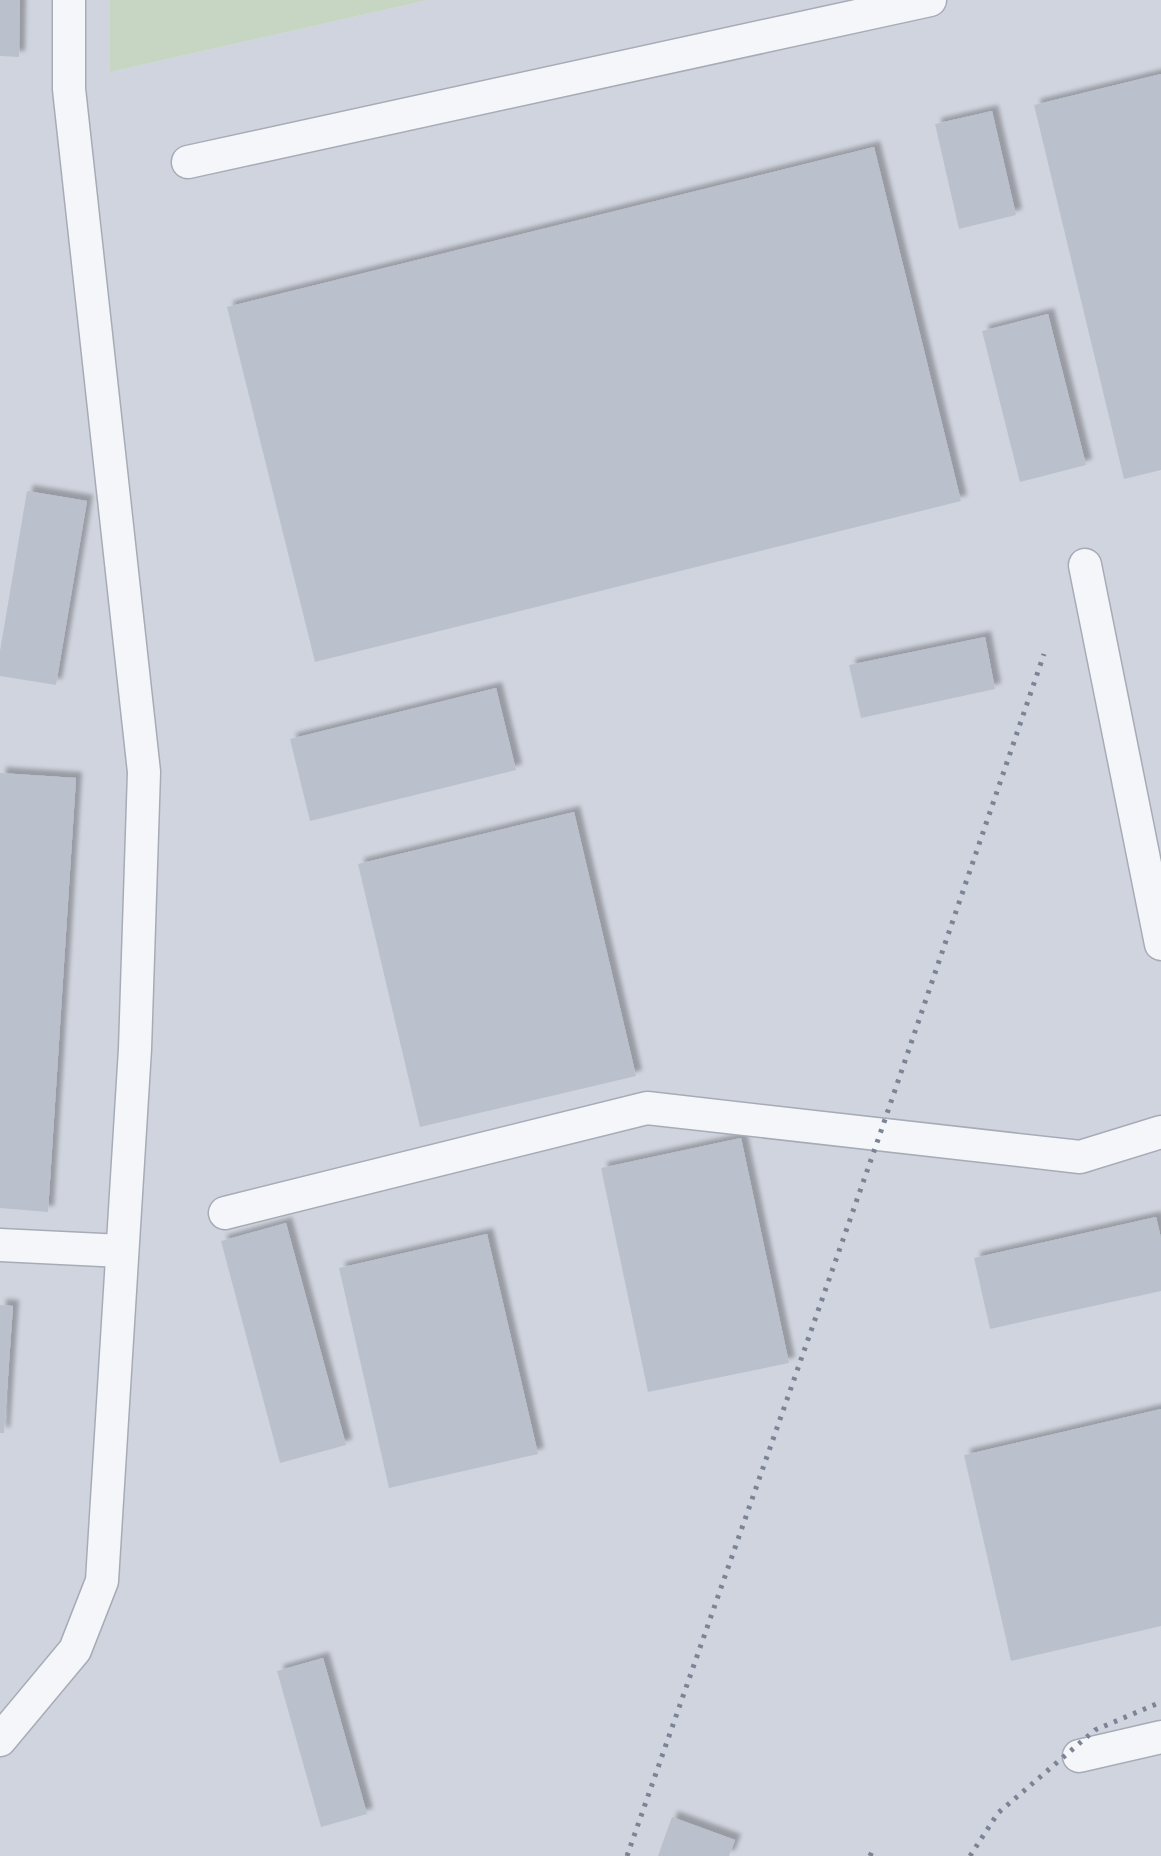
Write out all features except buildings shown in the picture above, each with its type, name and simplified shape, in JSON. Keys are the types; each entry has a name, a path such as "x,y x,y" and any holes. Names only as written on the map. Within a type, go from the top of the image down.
{"lane":[{"path":"0,1740 75,1650 102,1581 135,1049 144,772 69,89 69,0"},
{"path":"188,162 930,0"},
{"path":"1085,565 1161,944"},
{"path":"225,1213 647,1108 1080,1157 1161,1132"},
{"path":"0,1245 122,1251"},
{"path":"1079,1756 1161,1737"}],"shaded area":[{"path":"0,0 110,0 110,72 428,0 1161,0 1161,1856 0,1856"}],"green space":[{"path":"110,0 428,0 110,72"}],"railway":[{"path":"627,1856 880,1134 1044,654"},
{"path":"970,1856 998,1813 1095,1730 1161,1702"},
{"path":"870,1856 874,1847"}]}
